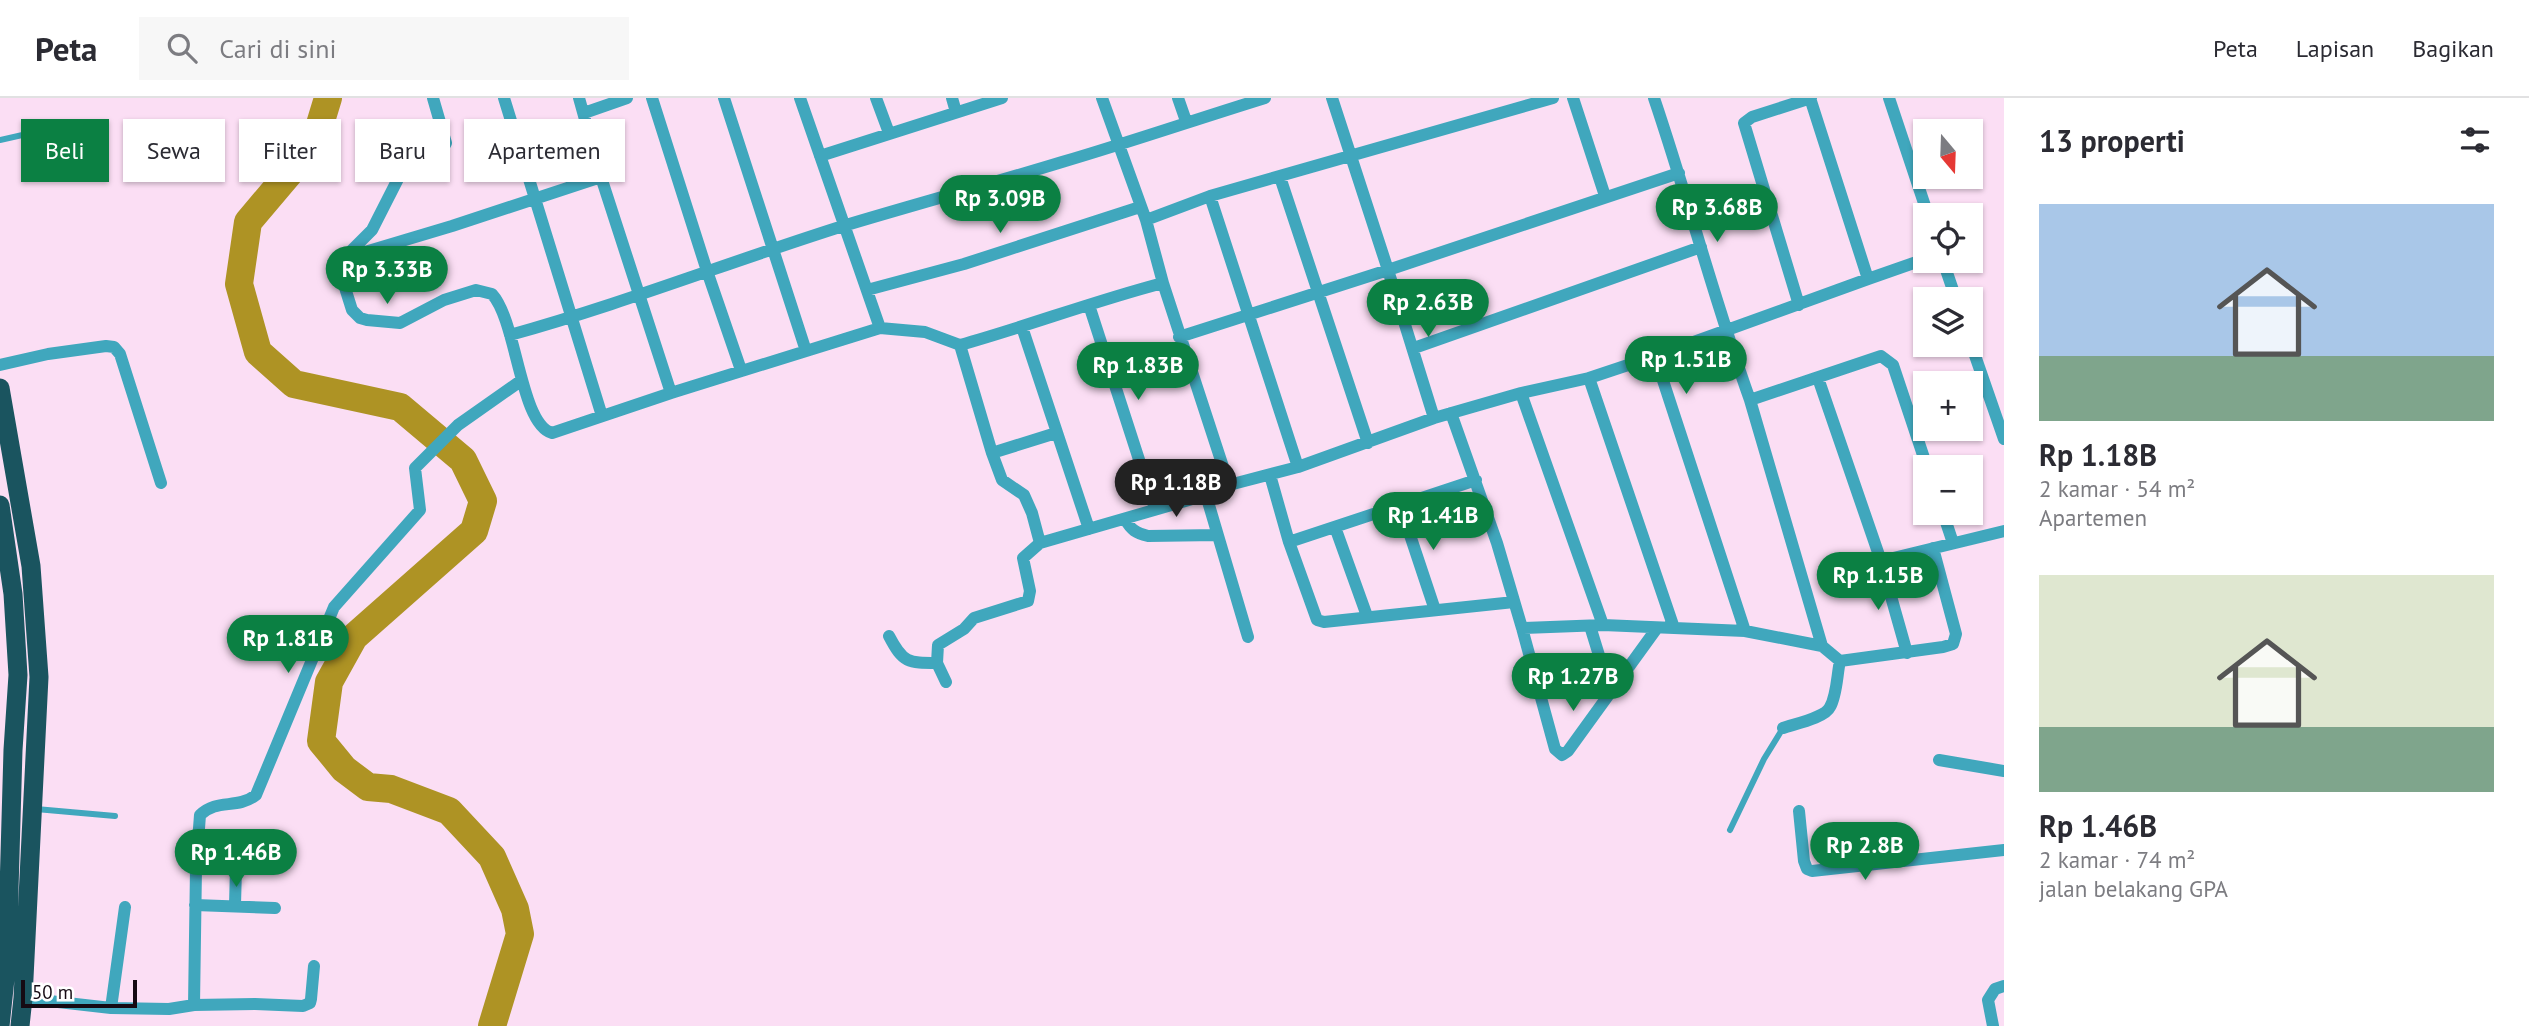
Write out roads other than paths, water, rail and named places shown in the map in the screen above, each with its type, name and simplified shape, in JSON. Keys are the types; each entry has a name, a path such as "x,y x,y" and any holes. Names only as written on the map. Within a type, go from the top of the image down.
{"highway":[{"path":"0,388 31,566 39,677 34,809 20,1026"},
{"path":"0,511 13,594 18,675 6,792 8,960 0,1026"}],"street":[{"path":"433,98 446,143 442,150 417,160 404,169 372,230 344,258 341,275 352,310 360,318 383,323 401,323 444,300 476,290 492,294 504,312 522,380 540,426 552,433 741,370 880,328 925,332 960,345 1163,283"},
{"path":"504,98 601,416"},
{"path":"579,98 586,119"},
{"path":"584,113 627,98"},
{"path":"652,98 741,370"},
{"path":"724,98 806,351"},
{"path":"800,98 880,328"},
{"path":"876,98 889,133"},
{"path":"952,98 956,112"},
{"path":"820,156 1002,98"},
{"path":"1102,98 1146,220 1179,337 1229,485"},
{"path":"1178,98 1186,121"},
{"path":"1332,98 1414,348 1434,418"},
{"path":"1146,220 1210,196 1553,98"},
{"path":"1573,98 1605,197"},
{"path":"1654,98 1679,173 1725,332 1749,400 1822,646"},
{"path":"1799,305 1744,123 1752,117 1811,98 1868,279"},
{"path":"1889,98 1924,203"},
{"path":"510,335 573,318 843,226 1117,145 1260,99"},
{"path":"1179,337 1679,173"},
{"path":"1280,177 1368,443"},
{"path":"344,258 586,182"},
{"path":"603,182 671,393"},
{"path":"1210,196 1298,467"},
{"path":"867,290 964,264 1140,207"},
{"path":"1414,348 1701,247"},
{"path":"946,682 937,663 938,645 964,629 974,618 1028,601 1030,591 1023,558 1040,543 1206,495 1229,485 1298,467 1434,418 1521,393 1590,378 1913,263"},
{"path":"1089,304 1155,509"},
{"path":"1022,327 1089,528"},
{"path":"0,365 106,345 114,348 120,354 161,483"},
{"path":"960,345 1002,480 1024,495 1030,505 1040,543"},
{"path":"1656,356 1745,631"},
{"path":"1749,400 1881,356 1893,365 1923,455"},
{"path":"1976,357 2004,439"},
{"path":"1590,378 1674,628"},
{"path":"1818,378 1881,561 1907,653"},
{"path":"194,1005 196,868 200,815 217,804 232,806 246,802 256,795 334,607 420,510 415,468 458,425 522,380"},
{"path":"1521,393 1596,625 1610,691"},
{"path":"1451,413 1476,480 1522,628 1555,749 1560,754 1568,751 1657,628"},
{"path":"992,453 1056,433"},
{"path":"1270,475 1289,542 1317,620 1324,622 1367,615 1514,602"},
{"path":"1289,542 1476,480"},
{"path":"1206,495 1248,637"},
{"path":"1400,505 1435,610"},
{"path":"1125,519 1130,528 1138,534 1148,536 1217,535"},
{"path":"1947,525 1953,543"},
{"path":"1335,527 1367,615"},
{"path":"1881,561 2004,531"},
{"path":"1522,628 1596,625 1745,631 1822,646 1840,661 1943,648 1953,644 1955,635 1933,548"},
{"path":"889,636 899,656 912,663 937,663"},
{"path":"1783,728 1826,712 1831,706 1840,661"},
{"path":"1939,760 2004,771"},
{"path":"1799,811 1804,861 1807,869 1812,871 2004,850"},
{"path":"235,905 236,868"},
{"path":"195,905 275,908"},
{"path":"111,1008 125,907"},
{"path":"23,998 111,1008 169,1009 194,1005 256,1004 303,1006 310,1003 314,966"},
{"path":"1993,1026 1988,1000 1995,989 2004,986"}],"lane":[{"path":"0,140 21,135"},
{"path":"1730,830 1764,759 1783,728"},
{"path":"34,809 115,816"}],"waterway":[{"path":"328,98 314,144 248,222 239,284 258,352 294,384 400,407 463,460 483,501 474,531 354,637 329,682 321,741 344,769 368,787 391,789 449,811 492,857 515,909 520,934 492,1026"}]}
